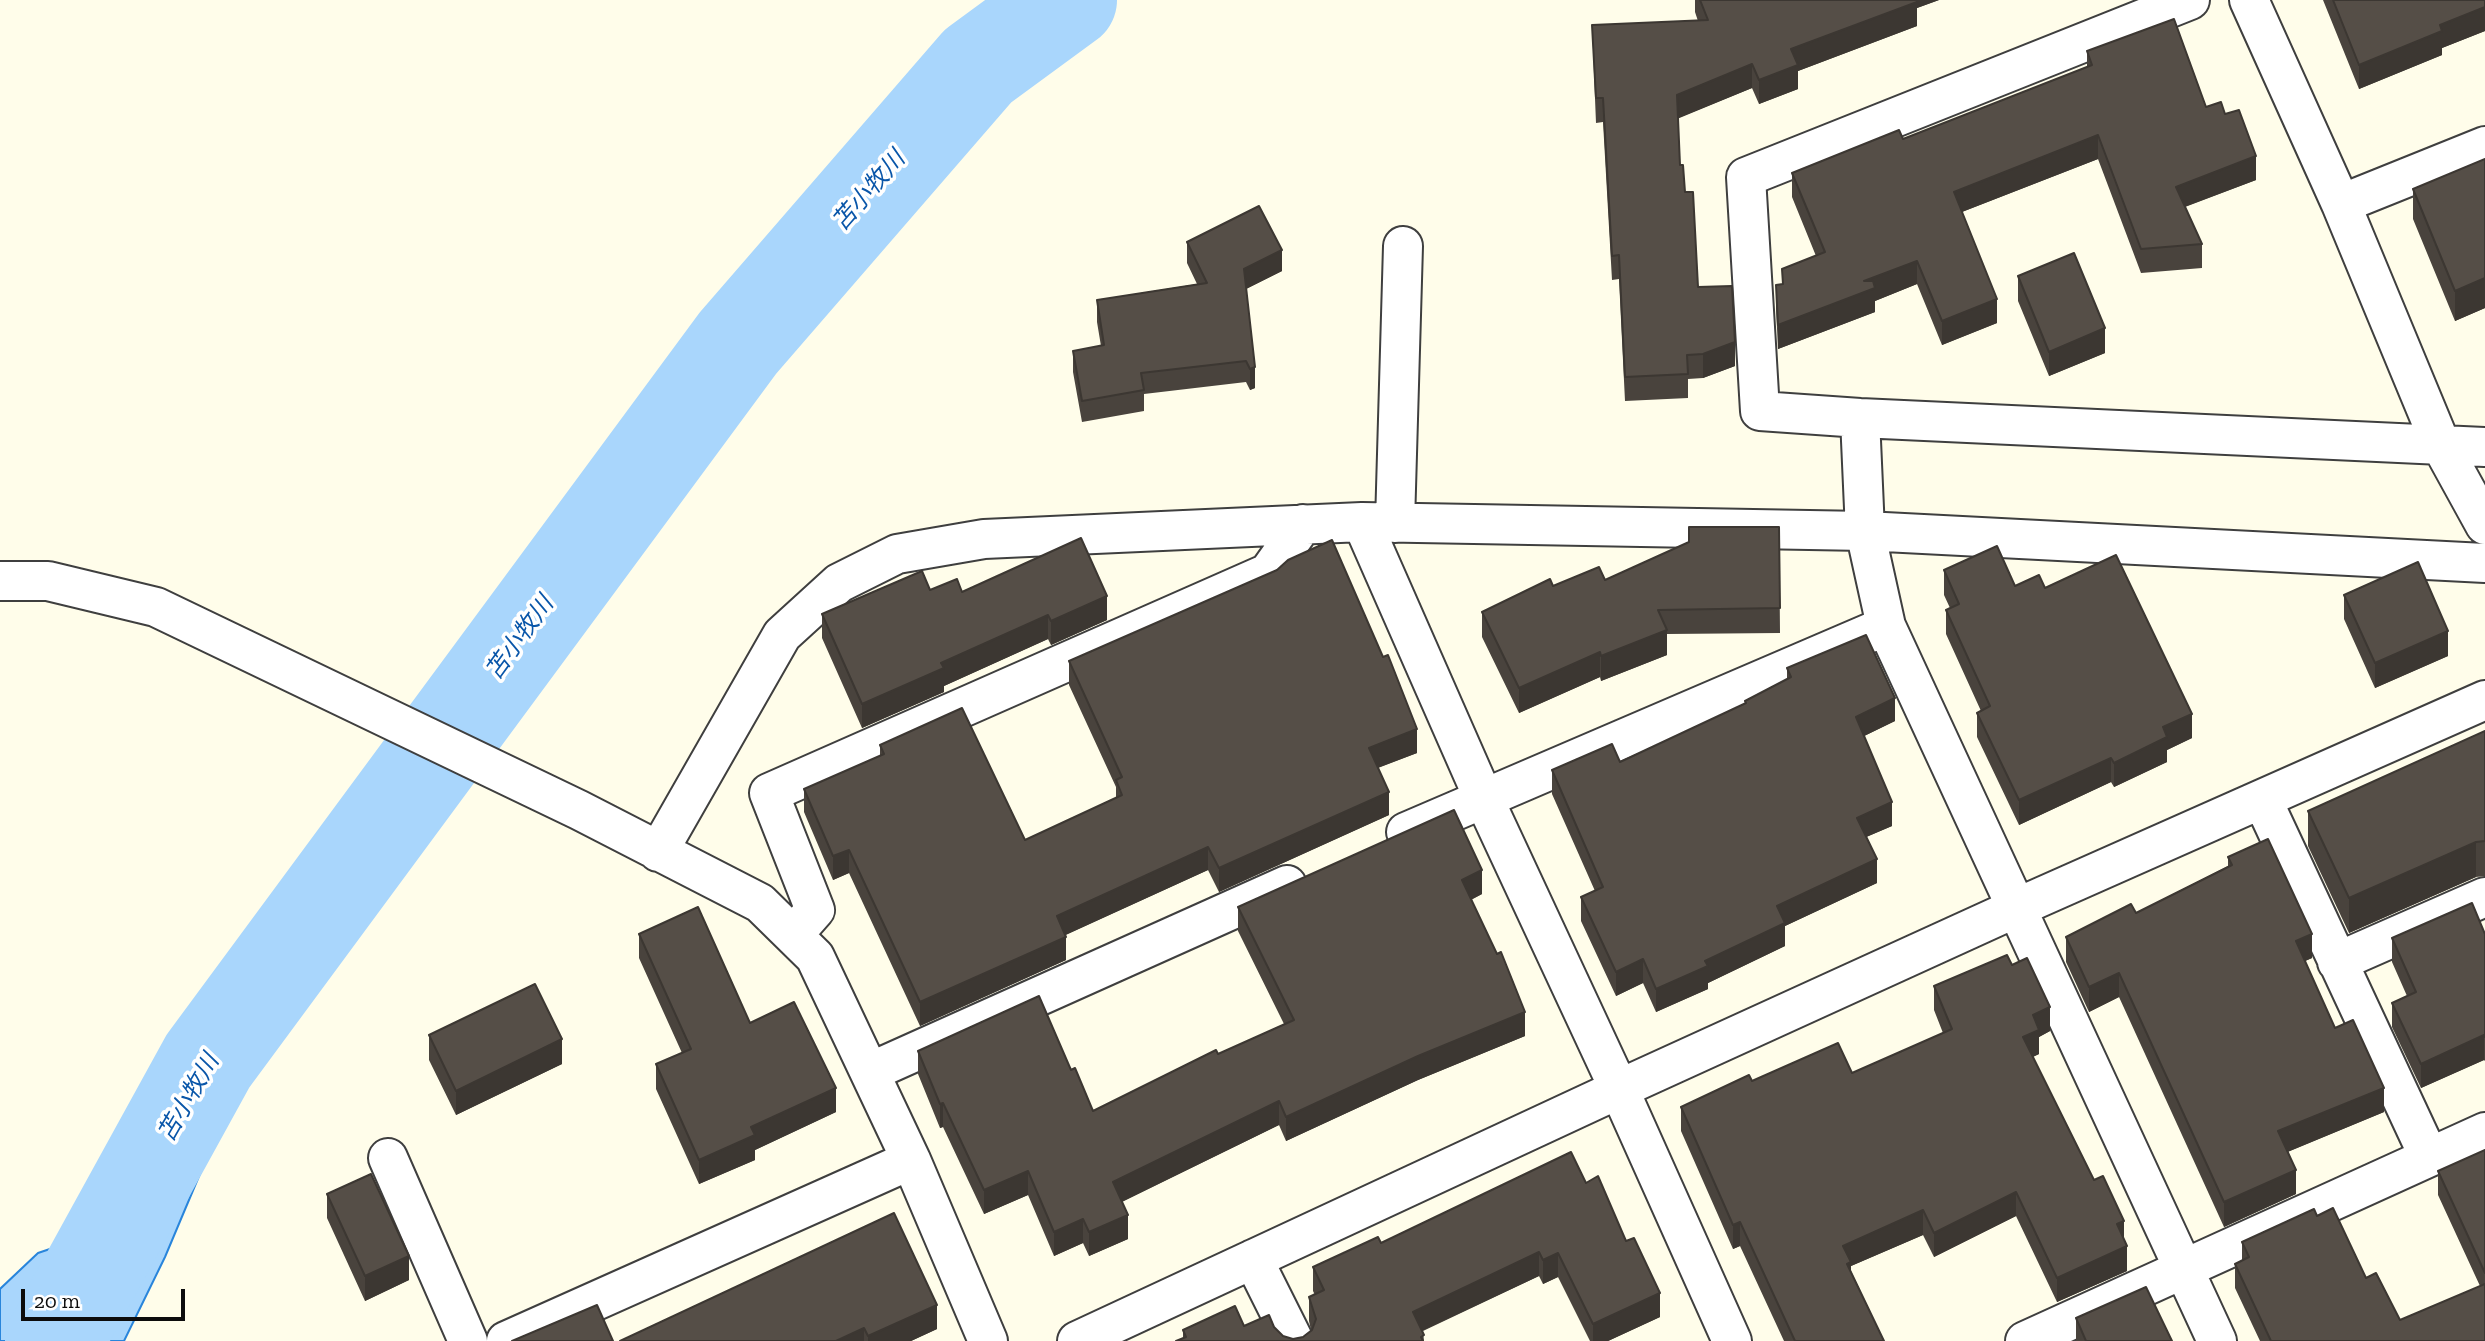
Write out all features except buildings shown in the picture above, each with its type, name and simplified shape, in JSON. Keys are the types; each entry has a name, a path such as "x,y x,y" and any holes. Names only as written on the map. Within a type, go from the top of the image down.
{"street":[{"path":"2190,0 1746,177 1760,411 2485,447"},
{"path":"2249,0 2341,204 2441,445 2485,525"},
{"path":"2341,204 2485,146"},
{"path":"1403,246 1379,522 1483,797 1619,1089 1732,1341"},
{"path":"1860,418 1866,531 1886,626 2217,1341"},
{"path":"658,852 782,635 839,583 897,554 984,539 1379,522 1866,531 2485,563"},
{"path":"793,935 815,910 769,793 1268,573 1303,524"},
{"path":"0,581 48,581 156,607 579,810 760,903 815,957 911,1160 988,1341"},
{"path":"1381,843 1886,626"},
{"path":"1077,1341 2016,908 2485,700"},
{"path":"2262,799 2429,1157"},
{"path":"870,1072 1317,872"},
{"path":"2337,962 2485,897"},
{"path":"2025,1341 2485,1132"},
{"path":"388,1158 468,1341"},
{"path":"506,1341 911,1160"},
{"path":"1253,1259 1294,1341"}],"water":[{"path":"218,1131 165,1257 124,1341 0,1341 0,1289 38,1253 115,1227"}],"waterway":[{"name":"苫小牧川","path":"54,1341 208,1061 738,343 978,66 1068,0"}]}
